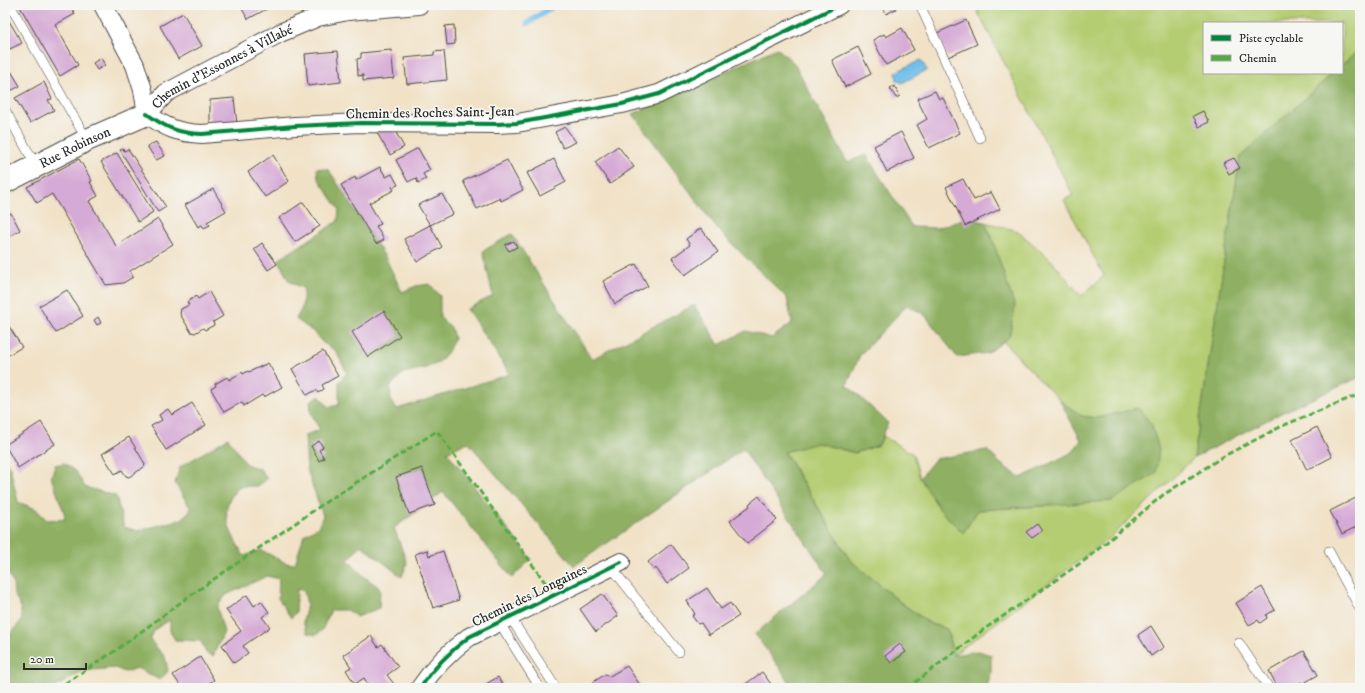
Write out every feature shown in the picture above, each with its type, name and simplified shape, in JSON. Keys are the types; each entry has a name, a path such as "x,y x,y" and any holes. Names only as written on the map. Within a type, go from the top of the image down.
{"street":[{"path":"103,5 135,65 143,90 146,114"},
{"name":"Chemin d'Essonnes à Villabé","path":"146,114 166,93 280,33 318,17 348,11 419,5"},
{"name":"Chemin des Roches Saint-Jean","path":"146,114 167,128 187,133 202,134 295,126 361,123 462,125 524,121 622,104 659,94 839,5"},
{"name":"Rue Robinson","path":"5,182 87,140 146,114"},
{"name":"Chemin des Longaines","path":"420,688 434,667 450,651 469,637 616,565"}],"lane":[{"path":"10,5 87,140"},
{"path":"920,5 980,138"},
{"path":"5,110 36,166"},
{"path":"1329,551 1360,609"},
{"path":"616,565 679,652"},
{"path":"504,619 540,688"},
{"path":"504,619 556,688"},
{"path":"1239,643 1269,688"}],"green space":[{"path":"974,5 1354,5 1360,11 1360,48 1343,64 1343,22 1203,22 1203,74 1332,74 1240,158 1194,458 1111,537 953,655 947,629 931,624 900,602 850,560 784,451 818,443 855,453 879,445 883,436 913,454 920,478 941,511 963,533 978,510 1046,506 1138,408 1111,416 1097,418 1084,417 1076,413 1055,395 1003,341 1009,337 994,244 985,222 1018,231 1052,261 1081,296 1104,276 1064,200 1073,195"},
{"path":"777,48 794,63 847,162 866,155 912,227 937,228 968,218 985,222 1015,307 1009,337 988,353 957,357 925,315 907,305 860,355 847,385 888,423 879,445 855,453 818,443 784,452 850,560 900,602 930,624 947,629 953,655 978,651 991,655 991,672 987,688 794,688 755,634 827,574 743,449 574,566 468,442 447,452 531,559 512,578 443,492 394,528 407,563 402,577 361,545 348,560 365,577 380,588 379,608 357,617 347,610 331,610 322,630 316,635 307,633 303,622 307,604 304,591 297,589 296,612 291,618 278,598 279,579 267,576 226,595 217,607 224,632 213,656 206,653 201,641 175,640 170,631 170,620 155,629 150,640 165,657 168,671 160,680 137,668 125,672 115,668 82,671 54,688 5,688 5,673 9,671 5,640 22,620 20,605 14,595 13,583 5,567 5,460 10,467 18,502 36,509 47,520 65,519 64,512 51,477 55,465 64,463 76,472 85,487 116,496 124,527 138,531 182,519 191,509 175,483 180,467 228,438 246,464 260,469 267,479 258,486 240,486 232,495 228,503 227,521 244,556 261,550 286,563 295,564 304,535 318,527 323,516 307,470 305,435 320,430 311,413 310,401 319,396 329,407 339,405 339,382 347,373 336,351 322,342 315,333 296,319 302,308 304,289 289,281 278,260 338,221 339,209 318,178 317,168 329,170 385,257 402,292 416,286 430,284 440,296 440,318 451,327 454,338 448,352 438,363 426,368 403,373 390,387 391,402 397,409 510,374 467,309 493,296 483,251 512,234 592,359 694,305 719,345 746,331 772,338 792,323 787,298 718,230 633,114"},
{"path":"1360,48 1360,377 1281,413 1194,458 1240,157 1332,74 1343,74 1343,64"},
{"path":"1060,401 1082,416 1098,418 1138,408 1152,425 1159,450 1156,473 1112,501 978,510 963,533 941,511 920,478 935,459 987,450 1001,464 1021,478 1073,452 1081,440"}],"water":[{"path":"921,60 927,70 902,83 897,80 896,72"}],"building":[{"path":"19,5 70,5 75,14 55,25 78,65 60,76"},
{"path":"242,5 274,5 248,19 242,9 244,8"},
{"path":"894,5 896,9 886,14 883,6"},
{"path":"183,13 202,46 178,59 160,26"},
{"path":"5,14 22,43 10,49 5,40"},
{"path":"966,20 977,44 948,57 937,33"},
{"path":"454,25 455,44 447,45 445,26"},
{"path":"902,28 914,50 886,65 873,40 884,34 886,37"},
{"path":"858,47 871,74 845,87 832,60"},
{"path":"391,50 394,78 363,81 363,75 358,76 357,59 361,58 361,53"},
{"path":"338,51 341,82 308,86 305,54"},
{"path":"444,51 447,80 407,84 404,58 434,55 434,52"},
{"path":"101,58 105,65 97,70 93,63"},
{"path":"11,71 20,86 5,94 5,74"},
{"path":"44,82 52,99 48,100 54,110 30,123 15,98"},
{"path":"894,86 900,96 896,98 890,88"},
{"path":"935,91 939,99 943,98 960,133 929,148 917,125 927,119 917,99"},
{"path":"234,98 237,124 210,127 210,100"},
{"path":"1203,111 1209,122 1199,127 1193,116"},
{"path":"565,127 576,142 563,148 555,132"},
{"path":"376,131 395,131 404,147 390,155"},
{"path":"901,132 914,158 887,172 874,146"},
{"path":"156,142 165,156 156,160 147,146"},
{"path":"618,146 634,167 610,184 595,162"},
{"path":"123,148 124,151 128,149 166,207 158,212 120,150"},
{"path":"418,148 430,170 423,174 426,179 418,183 416,178 408,182 396,160"},
{"path":"117,153 153,212 138,222 101,162"},
{"path":"273,155 289,181 265,197 248,172"},
{"path":"1234,158 1240,168 1229,174 1223,163"},
{"path":"79,159 92,181 90,182 98,196 89,201 116,246 158,219 173,244 130,271 133,277 123,283 106,285 52,194 37,203 27,187"},
{"path":"554,159 566,182 540,196 527,173"},
{"path":"507,160 523,190 501,201 500,198 477,209 463,181"},
{"path":"380,167 386,177 392,174 398,185 392,187 394,190 369,203 381,224 376,226 384,240 376,244 341,185 355,177 356,180"},
{"path":"963,179 974,200 991,192 1000,209 965,226 946,187"},
{"path":"213,189 226,211 207,222 210,225 204,228 202,225 198,227 185,205"},
{"path":"442,194 453,214 430,225 418,205"},
{"path":"303,202 320,226 295,242 279,218"},
{"path":"11,213 20,230 5,239 5,216"},
{"path":"430,225 442,247 417,262 404,239"},
{"path":"701,228 718,252 685,275 672,258 690,245 686,239"},
{"path":"514,241 517,247 509,251 505,245"},
{"path":"262,243 277,264 268,270 254,249"},
{"path":"636,264 648,286 615,304 603,281"},
{"path":"67,290 83,316 56,333 39,306"},
{"path":"209,292 223,316 213,322 214,325 205,330 203,328 195,333 191,332 180,314 181,309 189,305 187,302 196,296 198,299"},
{"path":"384,311 400,336 368,357 352,332"},
{"path":"98,317 101,323 97,325 94,320"},
{"path":"5,320 22,347 5,357"},
{"path":"323,351 338,376 322,385 324,389 318,393 316,390 307,395 292,369"},
{"path":"268,363 282,387 264,397 262,395 244,406 242,402 224,412 211,389 216,386 215,384 227,377 229,380 242,372 243,374 248,371 249,372"},
{"path":"192,403 206,425 166,450 151,426 162,420 159,415 168,409 172,415"},
{"path":"41,422 55,444 18,468 5,445"},
{"path":"1317,427 1332,457 1307,470 1292,440"},
{"path":"129,437 145,464 144,467 129,477 126,476 122,470 115,474 102,454"},
{"path":"319,441 323,447 319,450 324,458 319,461 311,446"},
{"path":"422,468 435,505 409,514 396,477"},
{"path":"759,496 777,520 747,543 730,521 750,506 749,504"},
{"path":"1360,496 1360,525 1342,534 1330,511"},
{"path":"1037,524 1042,531 1032,538 1026,532"},
{"path":"671,544 689,568 667,584 656,568 654,570 648,562"},
{"path":"427,550 429,556 443,551 459,600 433,608 415,554"},
{"path":"1262,587 1275,610 1266,615 1267,618 1260,623 1258,620 1249,625 1236,603"},
{"path":"707,588 721,609 730,603 739,616 709,635 701,623 698,624 692,616 695,614 687,601"},
{"path":"602,594 618,616 596,632 580,609"},
{"path":"247,595 254,606 261,601 269,612 262,617 270,627 243,646 248,653 234,663 222,645 241,631 226,610"},
{"path":"1151,626 1164,647 1151,656 1138,635"},
{"path":"371,636 378,647 382,644 398,667 387,675 397,688 370,688 364,678 355,684 346,670 351,667 343,655"},
{"path":"900,644 906,652 891,663 885,656"},
{"path":"1304,651 1318,675 1302,684 1301,682 1290,688 1278,688 1269,671"},
{"path":"200,657 214,680 201,688 182,688 173,675"},
{"path":"627,666 640,685 635,688 597,688 593,682 606,674 608,677"},
{"path":"762,672 774,688 740,688"},
{"path":"498,677 504,688 479,688"}],"waterway":[{"path":"528,23 555,5"}],"marked path":[{"path":"908,688 983,630 1085,560 1163,495 1224,456 1282,426 1360,394"},
{"path":"58,688 115,651 188,597 329,500 437,431 554,595"}],"cycle path":[{"path":"147,114 160,123 173,129 202,134 295,126 361,123 517,123 622,104 659,94 839,5"},
{"path":"420,688 442,660 469,637 621,562"}]}
